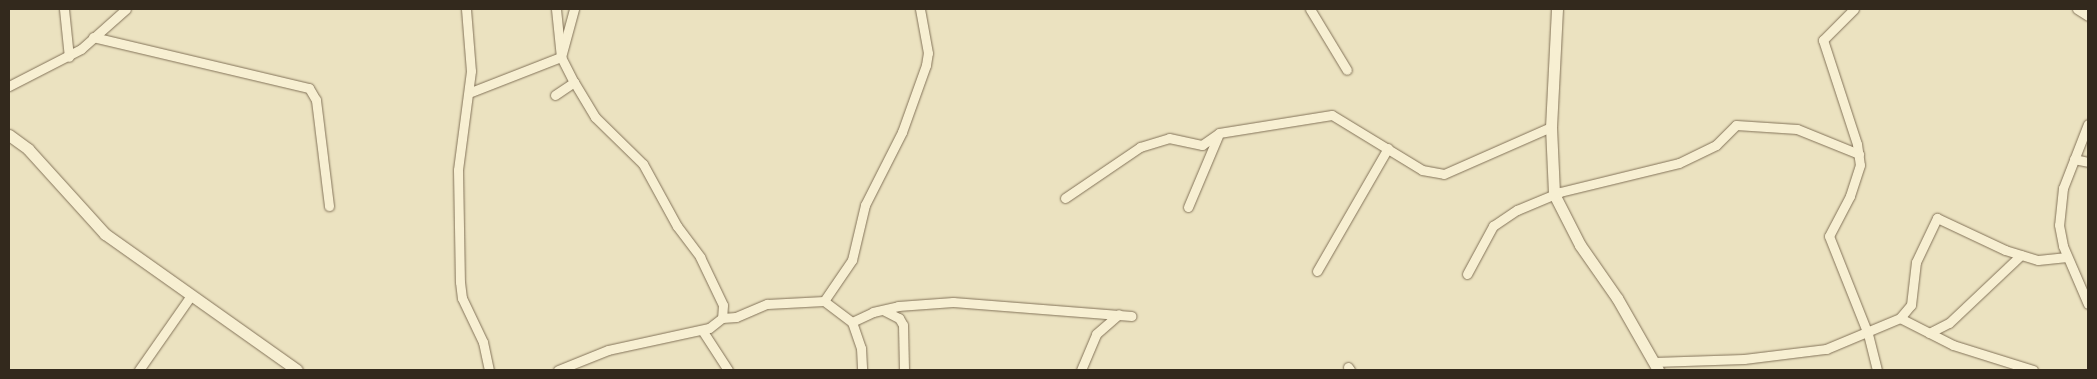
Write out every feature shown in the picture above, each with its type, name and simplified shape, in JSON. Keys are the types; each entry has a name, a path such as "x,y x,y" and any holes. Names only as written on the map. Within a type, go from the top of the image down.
{"street":[{"path":"64,9 69,57"},
{"path":"9,86 69,57 126,9"},
{"path":"466,9 471,36 471,92 458,170 460,282 462,298 483,342 489,370"},
{"path":"556,9 561,56 574,82 595,117 643,164 677,226 700,257 723,305 722,318"},
{"path":"561,56 574,9"},
{"path":"824,301 852,260 867,200 898,140 926,65 928,53 920,9"},
{"path":"1310,9 1347,70"},
{"path":"1557,9 1550,127 1554,194 1580,245 1656,366 1764,358 1826,349 1868,334 1900,318 1911,305 1916,262 1937,218 2021,255 2038,260 2067,257"},
{"path":"1854,9 1826,34 1823,44 1859,154 1856,181 1828,236 1868,334 1877,370"},
{"path":"2077,9 2088,16"},
{"path":"93,37 308,88 316,100 329,206"},
{"path":"471,92 561,56"},
{"path":"555,95 574,82"},
{"path":"1065,198 1108,166 1156,140 1169,138 1202,145 1219,133 1332,116 1422,170 1444,174 1550,127"},
{"path":"1466,274 1493,226 1517,210 1554,194 1679,163 1716,145 1736,125 1744,123 1797,129 1859,154"},
{"path":"2088,124 2063,188 2060,215 2067,257 2088,304"},
{"path":"1188,207 1219,133"},
{"path":"9,135 28,149 105,234 190,297 297,370"},
{"path":"1317,271 1388,148"},
{"path":"2074,158 2088,162"},
{"path":"1928,333 1949,323 2021,255"},
{"path":"139,370 190,297"},
{"path":"558,370 608,350 702,330 722,318 736,317 767,304 824,301 852,322 861,348 862,370"},
{"path":"852,322 883,310 953,302 1131,316"},
{"path":"883,310 899,318 903,325 904,370"},
{"path":"1081,370 1096,334 1119,314"},
{"path":"1900,318 1928,333 1976,353 2033,370"},
{"path":"702,330 728,370"}]}
